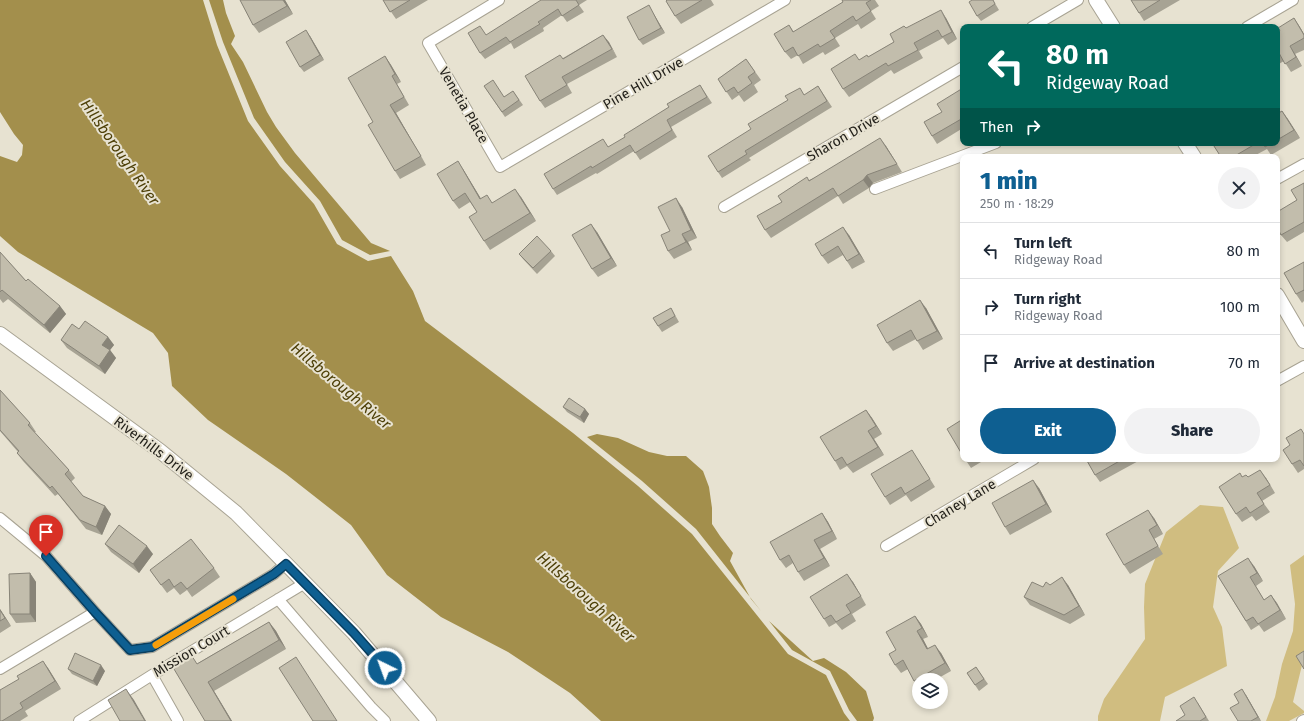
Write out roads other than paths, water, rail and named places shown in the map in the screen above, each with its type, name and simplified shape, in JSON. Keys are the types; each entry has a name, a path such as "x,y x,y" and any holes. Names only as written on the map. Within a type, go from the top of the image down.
{"street":[{"name":"Venetia Place","path":"499,0 428,43 500,167"},
{"name":"Pine Hill Drive","path":"500,167 785,0"},
{"path":"1037,24 1078,0"},
{"path":"1096,0 1110,24"},
{"path":"1252,24 1292,0"},
{"name":"Sharon Drive","path":"724,207 960,69"},
{"path":"967,154 988,146"},
{"path":"875,189 960,157"},
{"path":"1280,177 1304,164"},
{"path":"1280,300 1304,341"},
{"name":"Riverhills Drive","path":"0,334 160,451 236,513 354,633 428,721"},
{"path":"1280,379 1304,366"},
{"name":"Chaney Lane","path":"886,546 1029,462"},
{"path":"0,518 46,556 130,650 152,647 274,574 286,564"},
{"name":"Mission Court","path":"79,721 278,599 301,579"},
{"path":"278,599 371,707 385,721"},
{"path":"0,669 95,612"},
{"path":"152,675 178,721"}],"water":[{"name":"Hillsborough River","path":"0,0 203,0 217,45 248,121 280,166 314,204 337,244 368,261 391,256 413,291 425,321 573,433 638,486 692,534 788,654 826,675 844,713 850,721 601,721 570,693 508,652 441,617 387,575 351,525 286,474 208,420 172,386 168,353 153,333 18,252 0,236 0,156 17,162 22,155 23,145 0,112"},
{"path":"209,0 223,0 226,13 235,36 231,44 243,62 267,112 276,127 295,153 371,243 390,251 370,255 342,240 320,201 285,162 254,118 223,42"},
{"path":"597,434 618,438 649,452 667,456 686,456 703,471 709,487 712,508 712,524 733,553 730,561 750,597 696,529 642,481 587,437"},
{"path":"769,621 813,661 824,658 846,672 866,691 874,718 873,721 857,721 849,710 830,671 792,650"}]}
